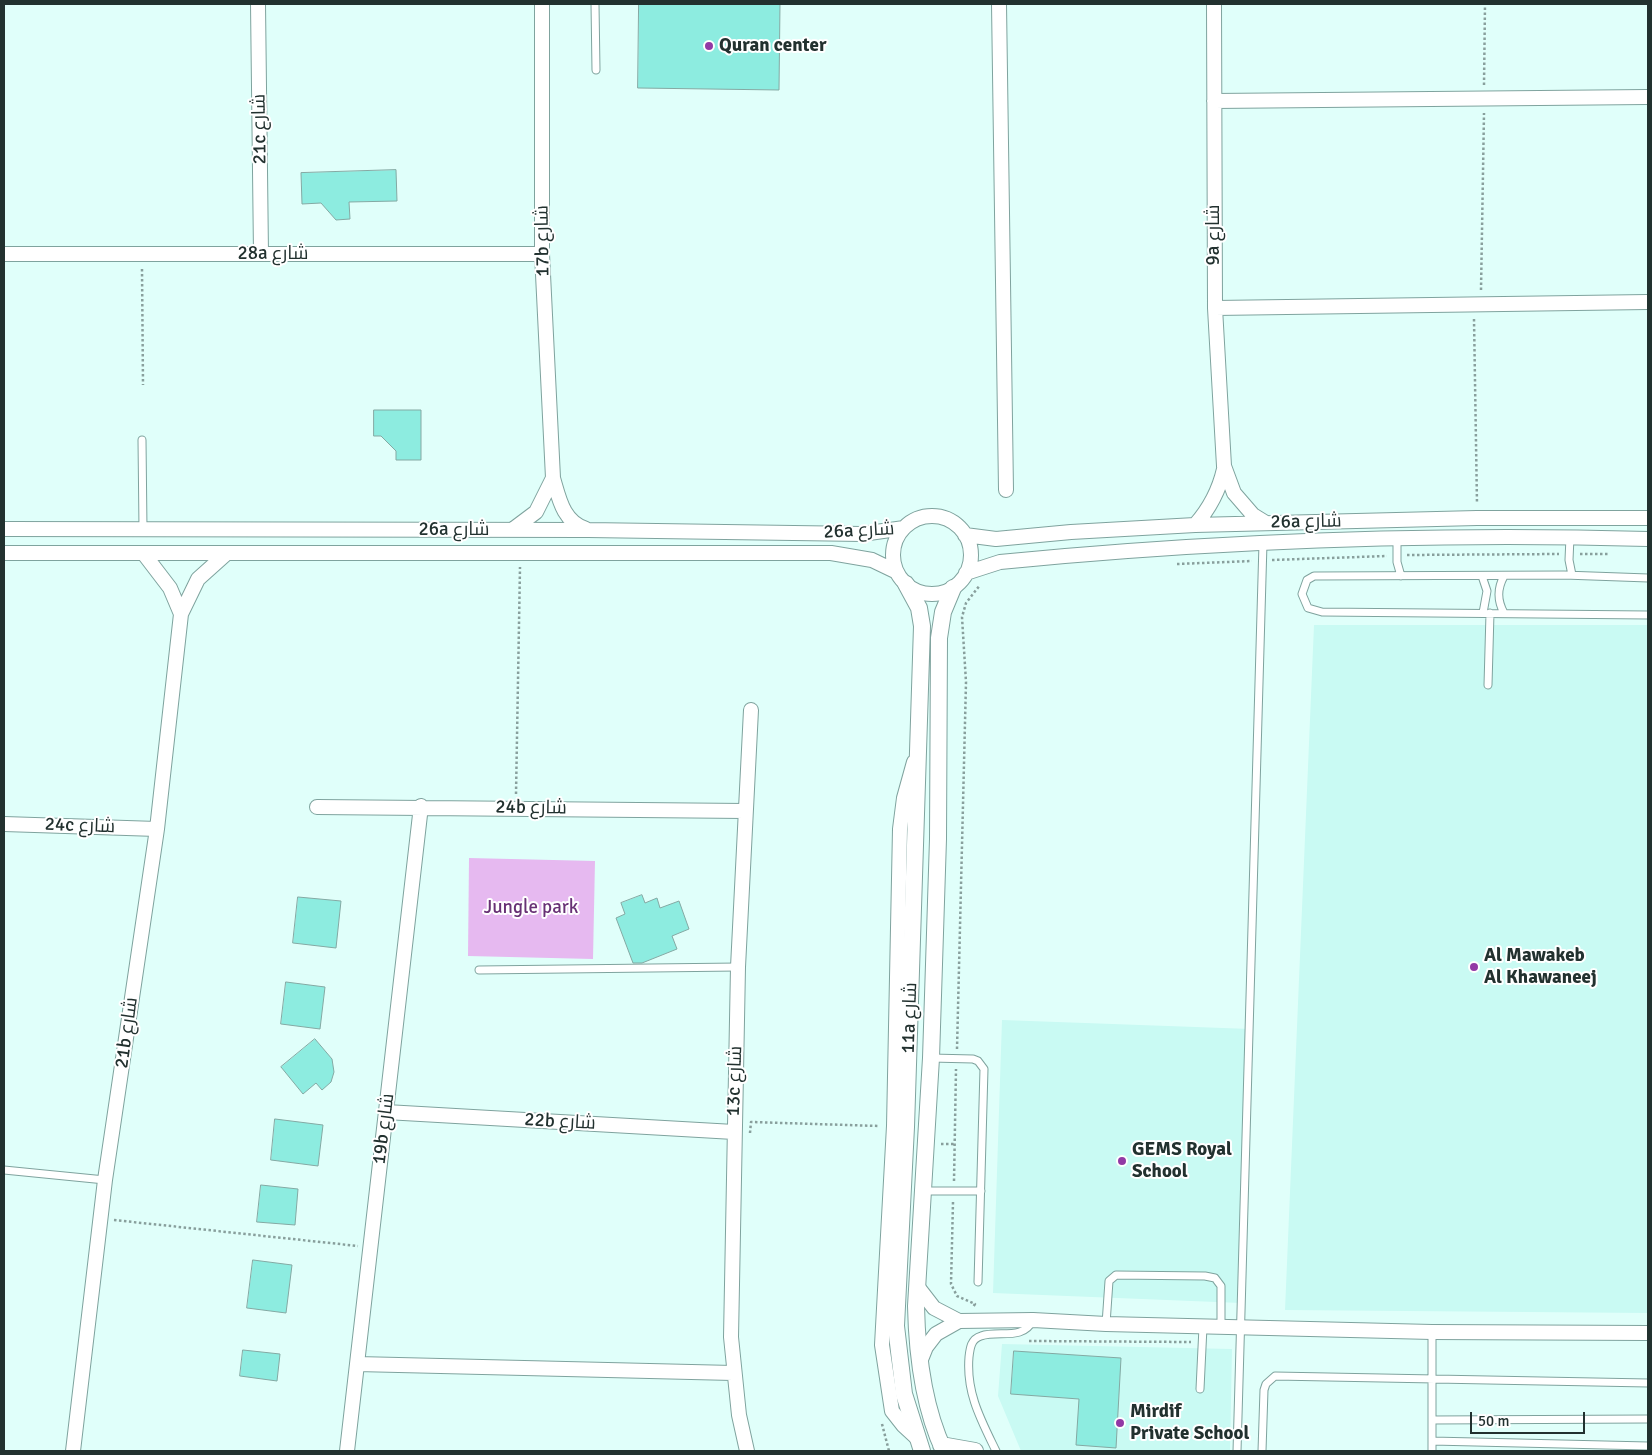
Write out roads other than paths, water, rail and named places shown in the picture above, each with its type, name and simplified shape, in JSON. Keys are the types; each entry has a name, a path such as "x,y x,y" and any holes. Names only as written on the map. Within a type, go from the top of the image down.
{"street":[{"name":"21c شارع","path":"258,4 261,254"},
{"name":"17b شارع","path":"542,4 542,254 552,478 568,518 580,527 588,530"},
{"path":"999,4 1006,490"},
{"name":"9a شارع","path":"1214,4 1215,308 1224,466 1234,494 1248,510 1266,522"},
{"path":"1214,101 1648,97"},
{"name":"28a شارع","path":"4,254 542,254"},
{"path":"1215,308 1648,302"},
{"name":"9a شارع","path":"1194,525 1204,514 1217,492 1224,466"},
{"name":"17b شارع","path":"512,530 536,512 552,478"},
{"path":"931,516 950,521 964,535 970,554 966,573 953,588 944,592 924,593 902,578 894,563 895,544 904,528 921,518 931,516"},
{"name":"26a شارع","path":"964,535 996,539 1071,532 1266,522 1477,518 1648,518"},
{"name":"26a شارع","path":"4,530 588,530 862,534 904,528"},
{"name":"26a شارع","path":"966,573 1000,562 1263,543 1570,536 1648,540"},
{"name":"26a شارع","path":"4,554 521,552 845,554 872,560 902,578"},
{"name":"21b شارع","path":"73,1451 105,1180 157,829 181,614 198,579 228,553"},
{"name":"21b شارع","path":"144,554 170,588 181,614"},
{"name":"11a شارع","path":"902,578 916,600 922,626 907,1098 896,1326 904,1394 919,1444"},
{"name":"11a شارع","path":"942,1448 927,1405 920,1364 917,1286 924,1191 938,839 939,638 943,612 953,588"},
{"name":"13c شارع","path":"747,1451 733,1373 731,1327 738,967 751,710"},
{"path":"917,754 907,783 900,828 894,1126 882,1329 884,1368 892,1411 919,1444"},
{"name":"24b شارع","path":"317,807 421,806 745,810"},
{"name":"19b شارع","path":"348,1451 421,806"},
{"name":"24c شارع","path":"4,824 157,829"},
{"name":"22b شارع","path":"386,1112 734,1132"},
{"path":"917,1286 934,1308 963,1321"},
{"path":"920,1364 926,1347 936,1334 963,1321 1033,1320 1203,1327 1432,1332 1648,1333"},
{"path":"357,1364 733,1373"},
{"path":"942,1448 976,1451"}],"lane":[{"path":"595,4 596,70"},
{"path":"142,440 143,530"},
{"path":"1568,575 1570,536"},
{"path":"1397,539 1397,559 1401,576"},
{"path":"1238,1451 1263,543"},
{"path":"1392,576 1397,559"},
{"path":"1648,578 1568,575 1314,576 1303,587 1303,602 1308,608 1322,612 1648,616"},
{"path":"1482,576 1486,591 1488,685"},
{"path":"1504,576 1498,591 1498,599 1504,613"},
{"path":"479,970 738,967"},
{"path":"930,1058 957,1057 978,1061 984,1069 978,1282"},
{"path":"4,1170 105,1180"},
{"path":"924,1191 981,1190"},
{"path":"1106,1324 1109,1281 1116,1275 1205,1276 1215,1278 1221,1286 1221,1327"},
{"path":"996,1451 969,1388 970,1349 973,1341 981,1336 1022,1332 1033,1320"},
{"path":"1200,1389 1203,1327"},
{"path":"1432,1332 1432,1451"},
{"path":"1262,1451 1264,1390 1266,1384 1276,1376 1648,1383"},
{"path":"1432,1420 1648,1419"},
{"path":"1432,1441 1648,1446"}],"place":[{"name":"Quran center","path":"709,46"},
{"name":"Al Mawakeb Al Khawaneej","path":"1474,967"},
{"name":"GEMS Royal School","path":"1122,1161"},
{"name":"Mirdif Private School","path":"1120,1423"}],"park label":[{"name":"Jungle park","path":"531,908"}]}
